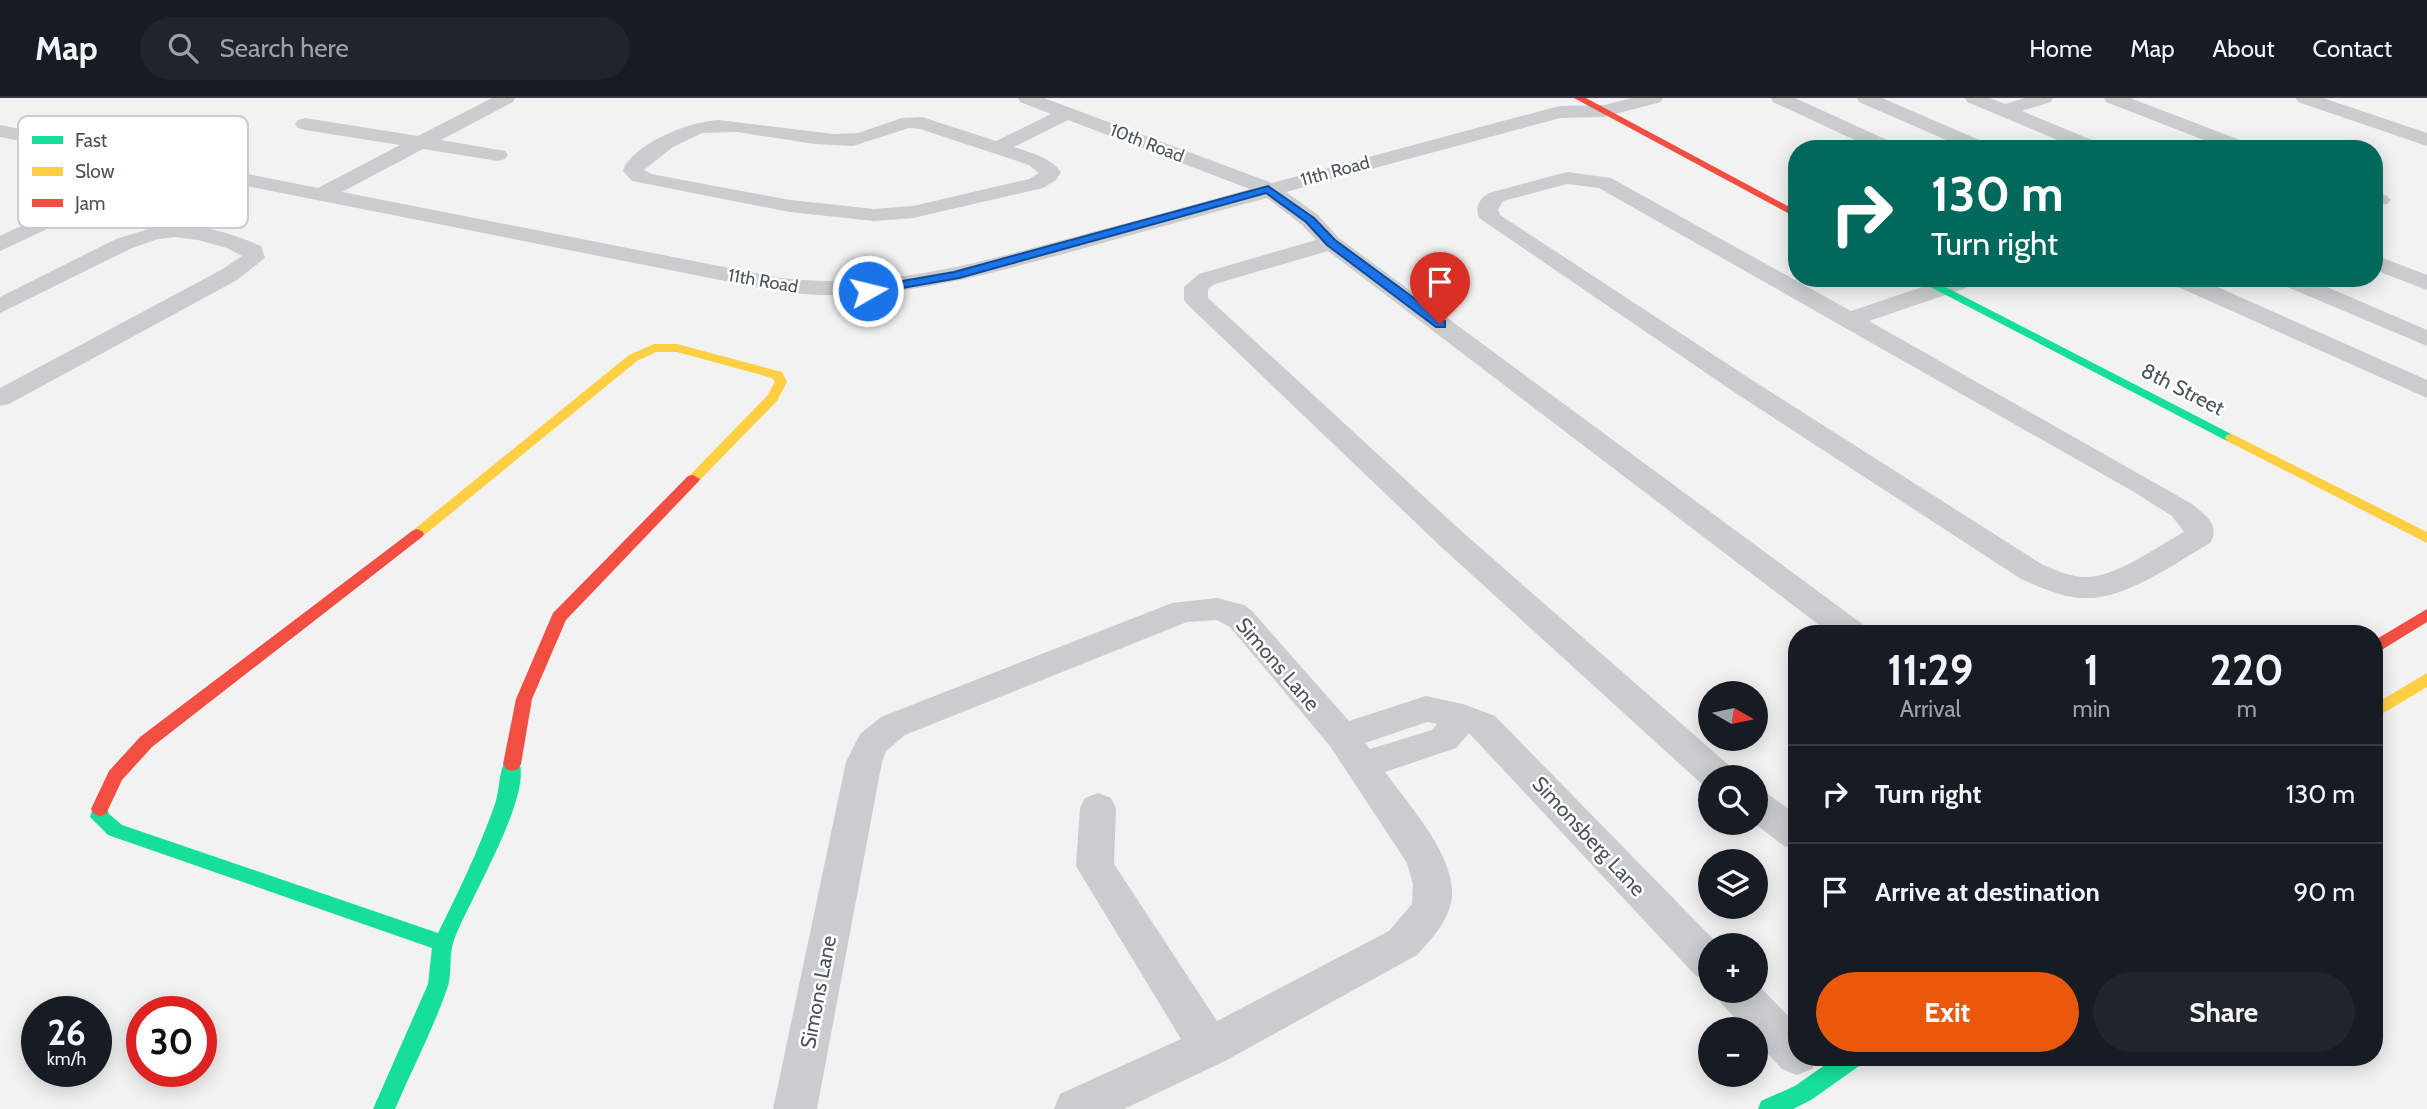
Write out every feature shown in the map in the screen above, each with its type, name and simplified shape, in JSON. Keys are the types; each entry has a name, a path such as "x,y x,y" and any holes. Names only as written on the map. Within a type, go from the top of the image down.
{"street":[{"path":"322,194 506,98"},
{"name":"10th Road","path":"1027,98 1268,189 1310,220 1331,243 1842,625"},
{"path":"1578,98 1604,106 1788,197"},
{"name":"11th Road","path":"1559,112 1578,98"},
{"name":"11th Road","path":"248,179 780,285 840,292 903,286 955,276 1559,112 1654,98"},
{"path":"1780,98 1872,140"},
{"path":"1866,98 1963,140"},
{"path":"1974,98 2075,140"},
{"path":"2003,111 2044,98"},
{"path":"2113,98 2223,140"},
{"path":"2305,98 2427,139"},
{"path":"1604,106 1788,210"},
{"path":"997,148 1036,161 1051,172 1036,184 889,215 854,214 790,206 652,180 639,177 633,171 635,165 688,132 712,127 811,139 852,140 864,138 898,123 916,122 997,148 1068,113"},
{"path":"305,124 498,155"},
{"name":"11th Road","path":"0,131 18,134"},
{"path":"1788,286 1604,182 1567,178 1496,197 1487,205 1490,218 1743,386 2032,572 2086,589 2108,585 2199,536 2199,526 2182,510 2144,486 1789,287"},
{"path":"0,244 34,228"},
{"path":"0,306 120,246 155,233 169,230 186,233 242,245 253,251 254,258 229,275 0,398"},
{"path":"1331,243 1208,279 1196,287 1196,300 1448,536 1705,765"},
{"path":"2383,265 2427,283"},
{"path":"1847,320 1929,287"},
{"name":"8th Street","path":"1951,287 2427,538"},
{"name":"8th Street","path":"1951,287 2417,518"},
{"path":"2197,287 2427,390"},
{"path":"2307,287 2427,339"},
{"path":"366,1109 391,1090 424,1020 438,984 443,943 483,863 509,791 524,699 559,617 772,398 781,382 776,375 677,348 654,348 633,358 415,536 146,742 122,766 100,802 99,817 115,830 443,943"},
{"path":"2390,518 2427,551"},
{"name":"Simons Lane","path":"795,1109 864,762 872,743 893,726 1183,611 1217,608 1233,613 1241,619 1352,752 1424,857 1431,874 1432,906 1403,943 1210,1047 1076,1109"},
{"path":"2383,643 2427,614"},
{"path":"2383,707 2427,679"},
{"name":"Simonsberg Lane","path":"1352,752 1444,739 1463,717 1491,732 1698,950"},
{"path":"1098,808 1095,866 1210,1047"},
{"path":"1768,814 1788,828"},
{"path":"1749,1003 1788,1041"},
{"path":"1763,1102 1803,1093 1811,1066"}],"traffic: fast":[{"path":"1937,287 2232,438"},
{"path":"384,1109 438,984 443,943 483,863 509,791 512,764"},
{"path":"100,809 99,817 115,830 443,943"},
{"path":"1769,1109 1803,1093 1841,1066"}],"traffic: slow":[{"path":"417,534 633,358 654,348 677,348 777,375 781,382 772,398 693,479"},
{"path":"2232,438 2427,538"},
{"path":"2383,707 2427,679"}],"traffic: jam":[{"path":"1579,98 1788,210"},
{"path":"512,764 524,699 559,617 693,479"},
{"path":"100,809 115,776 146,742 417,534"},
{"path":"2383,643 2427,614"}],"route":[{"path":"868,291 955,276 1268,189 1310,220 1331,243 1440,324"}]}
